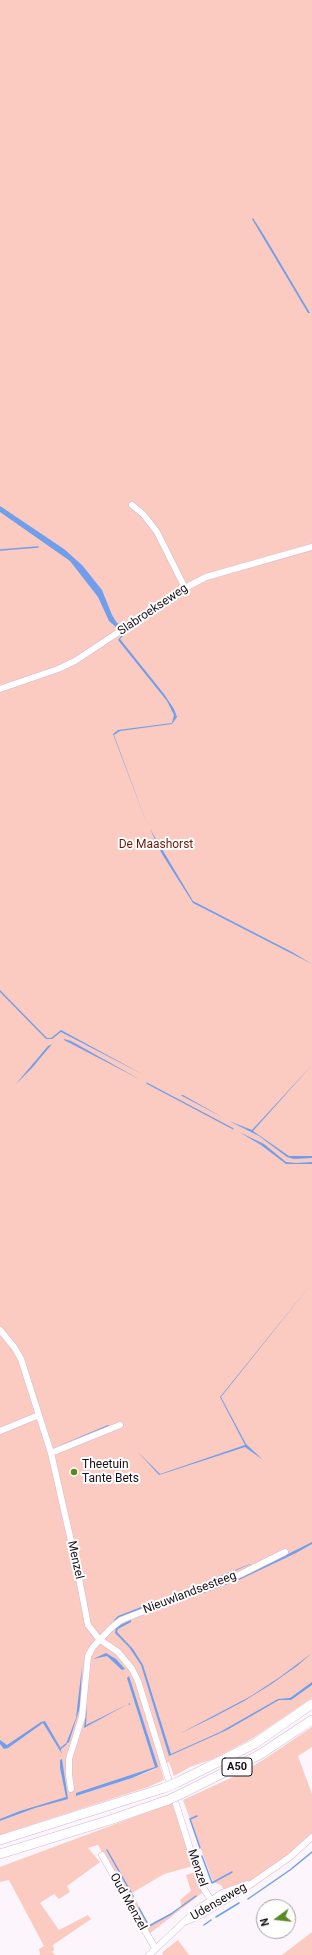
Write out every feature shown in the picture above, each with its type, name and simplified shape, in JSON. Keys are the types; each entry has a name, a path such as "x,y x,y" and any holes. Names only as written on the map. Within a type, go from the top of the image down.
{"highway":[{"name":"A50","path":"0,1840 164,1788 178,1782 254,1744 312,1704"},
{"name":"A50","path":"0,1854 172,1802 181,1794 259,1755 312,1720"}],"street":[{"path":"132,504 143,514 157,532 185,588"},
{"name":"Slabroekseweg","path":"0,689 58,669 75,661 185,588 219,573 312,547"},
{"name":"Menzel","path":"0,1330 14,1347 21,1359 51,1453 76,1561 86,1617 92,1632 121,1655 132,1669 138,1681 168,1778"},
{"path":"0,1431 39,1415"},
{"path":"51,1453 120,1425"},
{"name":"Nieuwlandsesteeg","path":"71,1789 68,1775 69,1759 82,1717 88,1656 99,1639 121,1620 241,1574 285,1552"},
{"name":"Menzel","path":"172,1802 201,1884 215,1907"},
{"name":"Udenseweg","path":"186,1921 215,1907 252,1883 290,1857 312,1837"},
{"name":"Oud Menzel","path":"102,1855 155,1948"},
{"name":"Udenseweg","path":"149,1955 199,1908 222,1893 252,1883"}],"green space":[{"name":"De Maashorst","path":"0,0 312,0 312,1698 253,1738 213,1759 190,1767 174,1776 169,1762 160,1765 164,1780 148,1787 0,1835 0,1821 24,1812 0,1820","holes":["158,1768 76,1796 93,1788"]},
{"path":"312,1727 312,1747 298,1756 312,1794 312,1834 288,1855 252,1880 224,1891 221,1885 213,1882 183,1800 235,1776 263,1760"},
{"path":"172,1803 193,1866 164,1874 132,1893 149,1925 182,1908 180,1900 191,1891 186,1875 195,1872 202,1893 149,1934 98,1845 88,1848 100,1862 67,1886 70,1892 59,1899 54,1894 40,1903 59,1930 88,1915 91,1919 53,1945 54,1950 52,1952 55,1955 40,1955 39,1949 44,1946 9,1880 0,1882 0,1867"},
{"path":"312,1932 312,1955 282,1955"},
{"path":"178,1940 189,1955 163,1955 162,1953 165,1950"}],"water":[{"path":"253,218 310,313 308,313 252,219"},
{"path":"0,506 64,549 82,565 102,590 112,615 117,623 122,626 120,629 109,621 98,597 70,561 0,512"},
{"path":"126,630 126,633 120,639 164,694 174,709 177,717 172,724 120,731 114,735 147,824 113,734 118,730 172,723 174,715 167,701 118,640"},
{"path":"150,829 193,901 292,952 312,964 193,903 162,854"},
{"path":"0,990 47,1038 51,1038 61,1030 144,1075 61,1032 52,1039 46,1039 0,992"},
{"path":"64,1040 71,1041 141,1080"},
{"path":"52,1044 32,1068 15,1085 48,1046"},
{"path":"312,1065 253,1131 289,1156 312,1156 312,1158 294,1159 287,1157 259,1136 229,1121 252,1130"},
{"path":"146,1082 233,1128 234,1130 147,1084"},
{"path":"181,1095 183,1095 224,1118 182,1096"},
{"path":"239,1132 264,1144 286,1162 312,1162 312,1164 286,1164 261,1145"},
{"path":"312,1283 221,1397 246,1444 263,1460 245,1447 159,1475 137,1451 160,1474 245,1445 220,1397"},
{"path":"108,1425 109,1426 58,1446"},
{"path":"312,1542 312,1544 296,1553 241,1579 158,1610 218,1585 230,1583"},
{"path":"250,1564 211,1581 205,1582"},
{"path":"200,1585 113,1621 118,1616"},
{"path":"131,1620 131,1622 118,1629 117,1632 133,1649 143,1665 171,1754 220,1732 278,1699 290,1698 312,1682 312,1685 291,1700 279,1700 227,1730 169,1756 141,1665 129,1647 115,1633 116,1627"},
{"path":"106,1653 116,1659 125,1669 122,1670 107,1656 93,1659"},
{"path":"312,1653 297,1666 244,1701 179,1734 251,1696"},
{"path":"82,1666 80,1707 69,1742 66,1744 76,1718"},
{"path":"129,1676 158,1767 132,1778 76,1796 76,1793 155,1767 127,1678"},
{"path":"128,1704 84,1728 87,1706 86,1725"},
{"path":"45,1721 60,1747 62,1754 43,1723 8,1748 4,1749 0,1744 0,1740 7,1745 41,1722"},
{"path":"62,1759 68,1799 35,1808 0,1821 0,1819 20,1811 66,1797 60,1768 60,1760"}],"waterway":[{"path":"0,550 38,547"},
{"path":"60,1749 66,1744"},
{"path":"197,1816 190,1819 200,1848"},
{"path":"107,1850 133,1896"},
{"path":"248,1899 290,1870 312,1852"},
{"path":"202,1856 212,1883 232,1872"},
{"path":"139,1908 149,1926 171,1914 196,1896"},
{"path":"216,1917 239,1903"},
{"path":"204,1925 211,1920"}],"place":[{"name":"Theetuin Tante Bets","path":"74,1472"}]}
